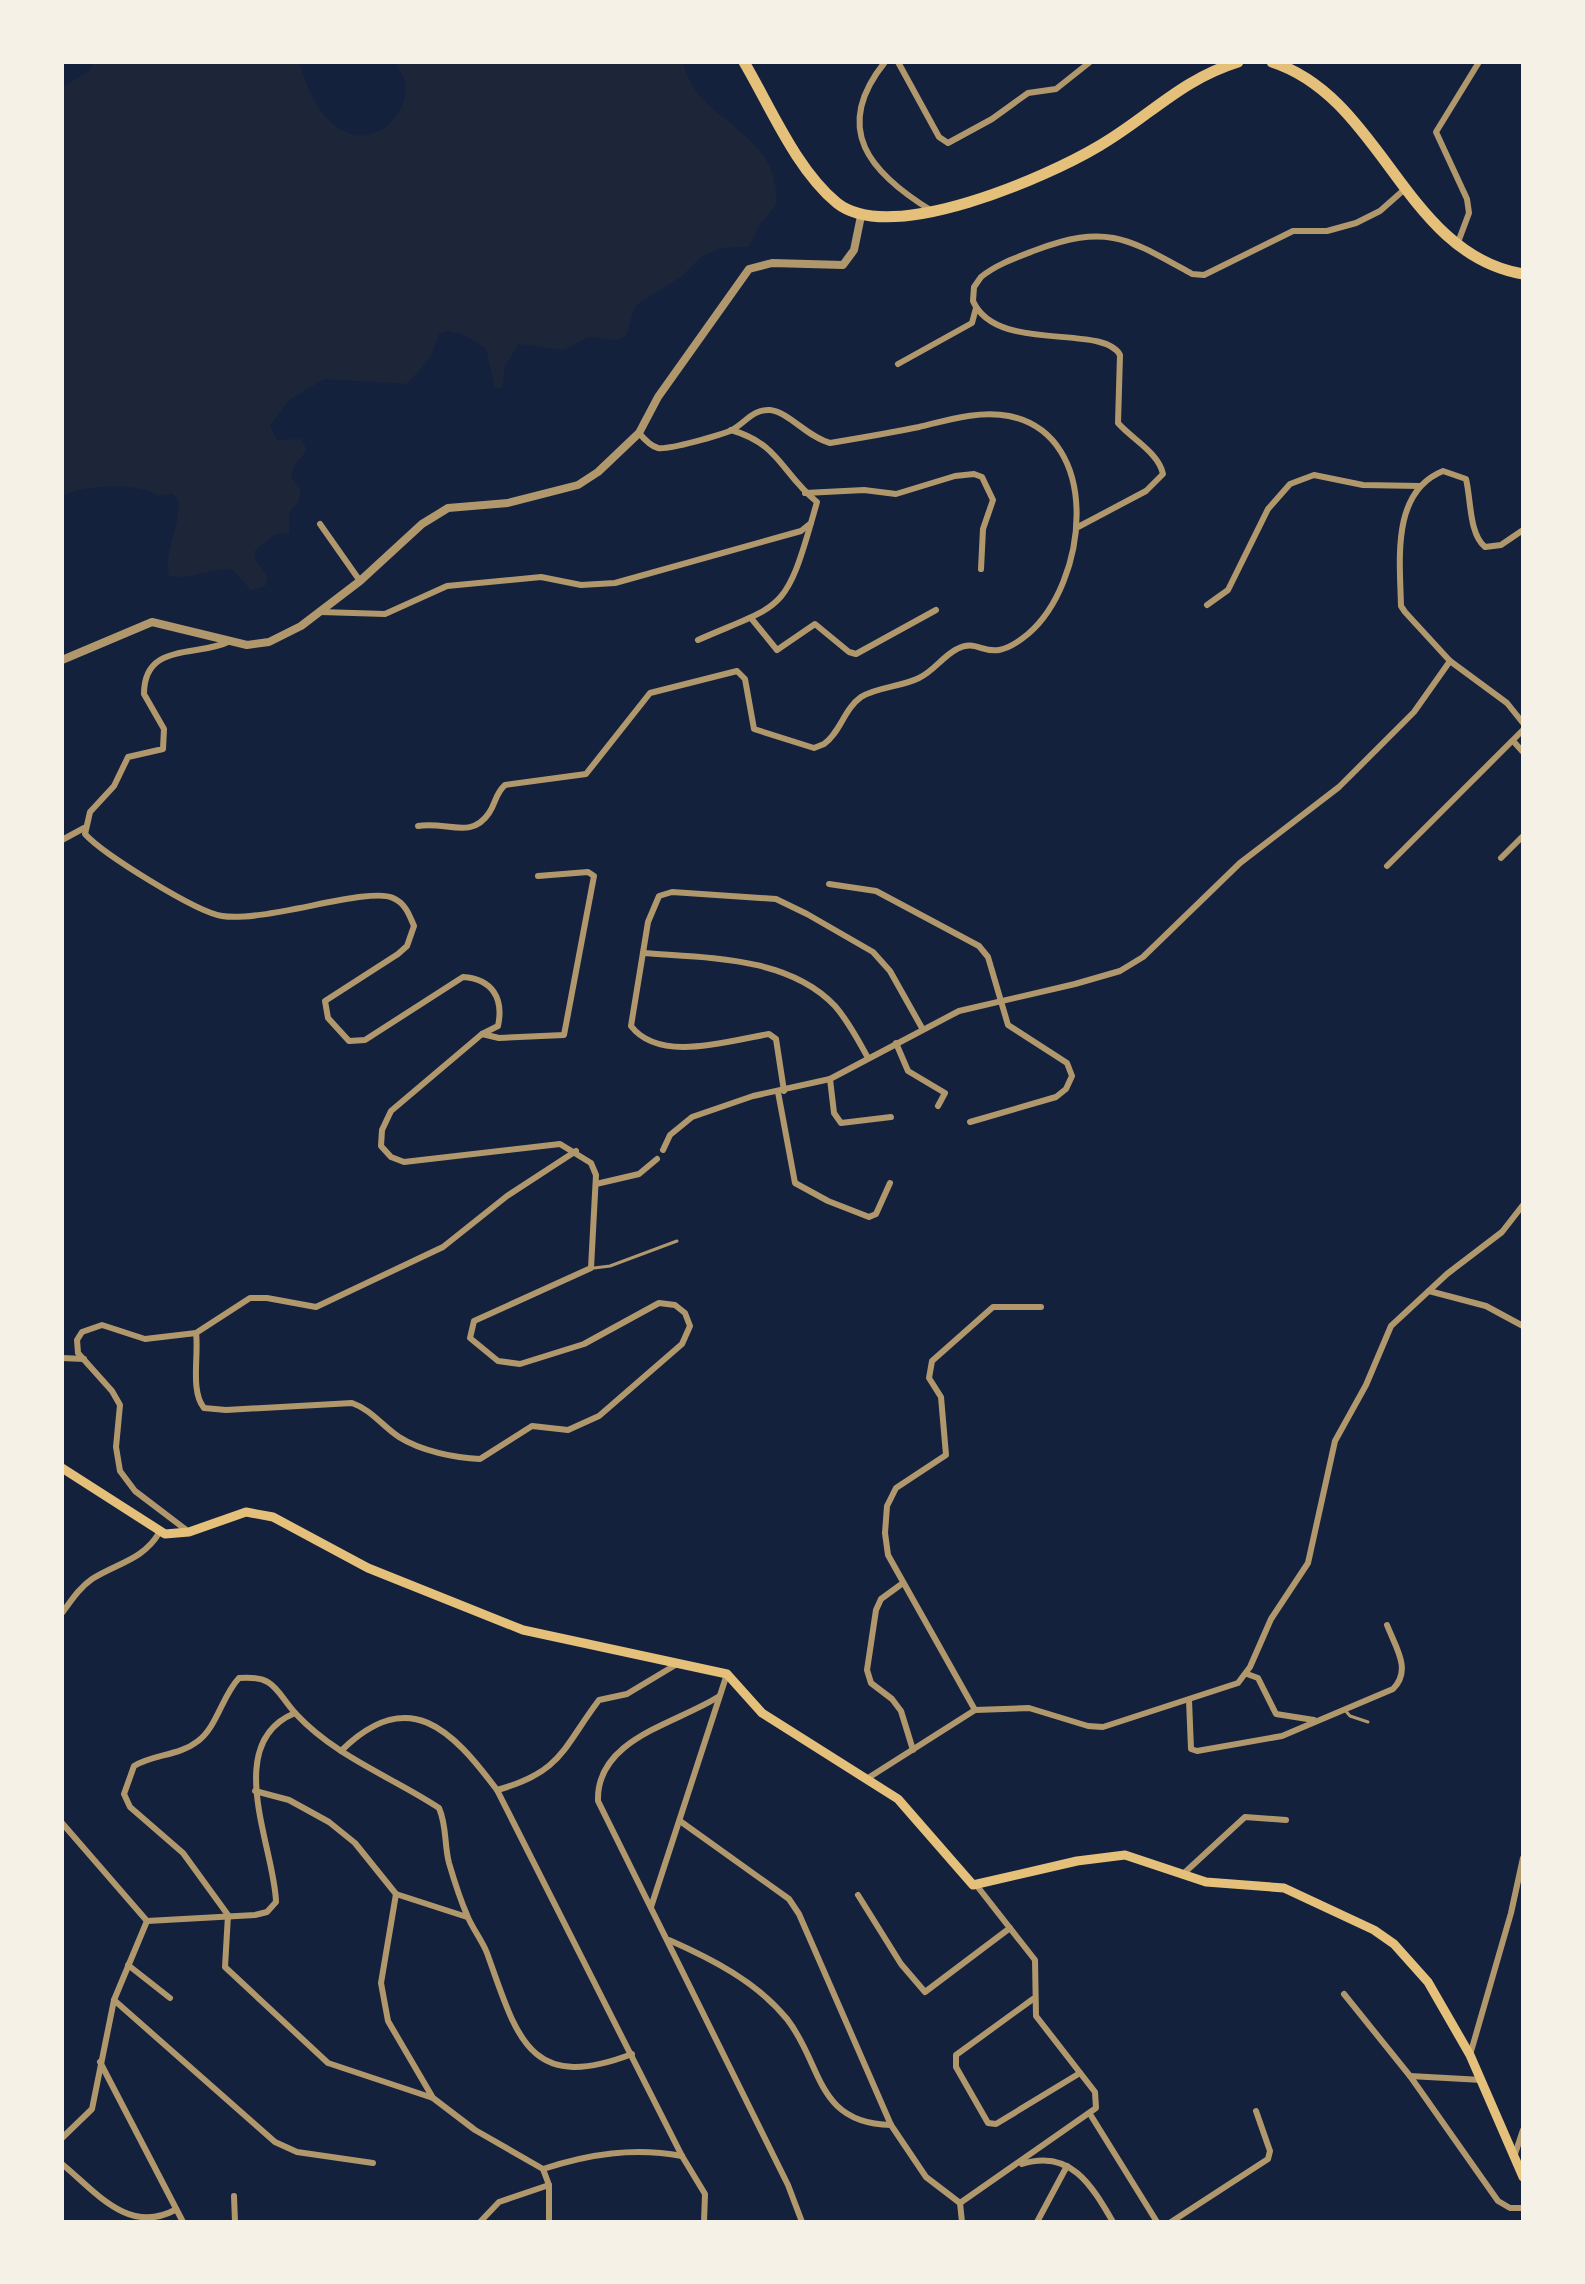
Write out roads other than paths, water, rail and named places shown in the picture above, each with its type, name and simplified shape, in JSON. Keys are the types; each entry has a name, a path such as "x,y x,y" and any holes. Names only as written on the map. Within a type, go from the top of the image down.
{"highway":[{"path":"744,62 813,176 838,203 861,216 934,212 1006,190 1101,145 1183,85 1238,62"},
{"path":"1272,62 1317,84 1360,129 1457,245 1491,265 1523,274"}],"main road":[{"path":"62,1468 159,1533 189,1532 246,1512 273,1517 368,1568 523,1630 727,1674 762,1713 898,1799 966,1880 977,1886 1077,1861 1125,1855 1206,1882 1284,1888 1386,1937 1428,1982 1470,2055 1523,2177"}],"street":[{"path":"885,62 861,100 863,144 883,177 934,212"},
{"path":"898,62 939,137 948,143 992,119 1028,93 1056,89 1090,62"},
{"path":"1457,245 1469,213 1467,199 1436,132 1479,62"},
{"path":"898,364 972,323 976,308 972,292 986,273 1063,240 1091,234 1124,239 1192,274 1204,275 1293,231 1327,231 1356,223 1380,211 1406,187"},
{"path":"62,660 152,622 247,645 269,642 321,612 422,524 448,508 508,503 578,485 598,472 639,433 650,408 702,339 744,273 764,263 843,265 854,250 861,216"},
{"path":"976,308 991,320 1013,329 1101,342 1117,350 1118,423 1141,447 1156,457 1163,474 1158,483 1146,491 1078,527"},
{"path":"418,826 448,823 466,830 476,827 490,812 497,792 505,785 586,774 650,693 723,672 737,671 745,679 754,729 814,748 824,744 862,697 921,678 959,647 966,645 997,653 1031,631 1047,612 1071,563 1078,527 1076,492 1070,468 1048,438 1028,422 1010,416 973,415 830,443 810,436 783,415 767,410 758,411 731,430 659,448 639,433"},
{"path":"698,640 765,613 786,592 796,574 817,502 796,485 773,450 753,436 731,430"},
{"path":"1523,530 1501,545 1485,547 1475,534 1466,479 1443,471 1420,486 1402,525 1401,606 1450,661 1507,703 1523,723"},
{"path":"805,493 864,490 896,494 955,476 974,474 982,477 993,500 983,529 981,569"},
{"path":"1207,605 1228,590 1268,509 1290,484 1314,475 1363,485 1420,486"},
{"path":"321,612 385,614 447,586 541,577 581,585 615,583 765,543 801,531 811,523"},
{"path":"320,524 360,581"},
{"path":"751,618 777,650 815,624 842,647 856,654 936,610"},
{"path":"62,840 84,828 90,812 114,786 128,757 163,749 164,729 144,694 153,666 170,653 206,650 231,640"},
{"path":"663,1150 670,1135 692,1117 753,1096 830,1079 959,1011 999,1004 1120,971 1166,938 1240,863 1339,787 1414,712 1450,661"},
{"path":"1387,866 1523,730"},
{"path":"1514,742 1523,752"},
{"path":"84,828 93,843 118,862 223,916 291,911 356,897 391,896 405,906 414,926 407,946 330,996 324,1005 328,1018 345,1039 360,1042 463,977 478,978 493,988 500,1004 498,1026 482,1034 391,1111 382,1130 381,1146 391,1157 404,1162 554,1144 576,1151 591,1163 596,1184 591,1268 474,1321 470,1338 498,1361 520,1364 584,1344 659,1303 675,1305 685,1313 690,1326 682,1344 599,1416 568,1430 532,1426 480,1459 449,1454 400,1437 365,1407 352,1403 226,1410 204,1408 198,1401 196,1333"},
{"path":"1501,858 1523,836"},
{"path":"482,1034 499,1038 564,1035 594,876 588,872 538,876"},
{"path":"829,884 876,891 979,946 988,957 999,1004 1008,1025 1067,1063 1072,1076 1066,1089 1056,1097 970,1122"},
{"path":"890,1183 876,1214 869,1217 828,1201 795,1183 776,1039 769,1034 699,1047 658,1043 636,1033 631,1026 651,910 659,896 667,893 776,899 873,952 890,971 922,1028"},
{"path":"643,953 712,958 779,972 813,988 833,1005 868,1058"},
{"path":"896,1043 908,1071 945,1093 938,1106"},
{"path":"830,1079 834,1113 841,1123 891,1117"},
{"path":"189,1532 135,1491 120,1471 116,1447 120,1405 112,1391 78,1353 77,1340 91,1326 102,1325 145,1339 196,1333 250,1298 282,1300 307,1308 332,1300 443,1247 507,1196 576,1151"},
{"path":"596,1184 639,1174 657,1159"},
{"path":"868,1778 975,1710 1029,1708 1093,1727 1238,1683 1247,1674 1271,1619 1313,1551 1335,1441 1366,1385 1391,1326 1502,1232 1523,1205"},
{"path":"1429,1291 1486,1306 1523,1326"},
{"path":"975,1710 888,1555 887,1506 896,1488 946,1452 941,1397 929,1378 929,1366 993,1307 1041,1307"},
{"path":"62,1358 84,1359"},
{"path":"62,1613 92,1579 137,1558 152,1545 159,1533"},
{"path":"903,1583 881,1599 876,1610 867,1670 871,1683 892,1699 901,1711 913,1750"},
{"path":"1189,1700 1189,1745 1197,1751 1282,1736 1393,1689 1402,1680 1404,1670 1387,1625"},
{"path":"497,1790 544,1773 564,1751 599,1700 627,1694 680,1662"},
{"path":"651,1907 727,1674"},
{"path":"1247,1674 1258,1678 1276,1714 1314,1720"},
{"path":"549,2222 549,2185 543,2169 475,2130 433,2098 328,2063 225,1967 228,1915 183,1853 130,1807 124,1794 126,1781 134,1766 147,1758 173,1754 200,1741 223,1699 239,1678 254,1677 272,1682 295,1713 341,1751 439,1808 448,1860 467,1917 486,1949 503,2002 527,2047 541,2060 582,2069 632,2054"},
{"path":"718,1697 617,1752 609,1760 598,1786 603,1816 668,1940 788,2185 802,2222"},
{"path":"147,1921 267,1912 276,1902 276,1880 268,1859 255,1791 257,1768 271,1731 295,1713"},
{"path":"341,1751 361,1732 377,1723 406,1718 451,1734 497,1790 682,2156 705,2194 704,2222"},
{"path":"255,1791 289,1800 329,1822 355,1843 396,1894 467,1917"},
{"path":"1182,1875 1245,1817 1286,1820"},
{"path":"680,1821 775,1888 794,1906 891,2125 926,2177 960,2203 962,2222"},
{"path":"62,1823 147,1921"},
{"path":"1470,2055 1511,1913 1523,1858"},
{"path":"977,1886 1035,1960 1038,1990 1033,1999 956,2055 956,2067 988,2123 996,2124 1080,2073"},
{"path":"396,1894 381,1983 383,2007 433,2098"},
{"path":"858,1895 901,1964 925,1992 1010,1928"},
{"path":"62,2138 92,2109 114,2000 147,1921"},
{"path":"668,1940 712,1960 747,1982 787,2019 824,2095 868,2125 891,2125"},
{"path":"128,1965 170,1998"},
{"path":"1344,1994 1410,2076 1498,2201 1510,2208 1523,2208"},
{"path":"960,2203 1096,2108 1095,2092 1036,2016 1033,1999"},
{"path":"114,2000 275,2142 297,2152 373,2163"},
{"path":"100,2062 183,2222"},
{"path":"1410,2076 1482,2080"},
{"path":"1171,2222 1268,2159 1270,2151 1256,2111"},
{"path":"1090,2114 1157,2222"},
{"path":"1515,2154 1523,2130"},
{"path":"543,2169 577,2158 608,2154 653,2150 682,2156"},
{"path":"1015,2166 1045,2158 1067,2166 1096,2194 1113,2222"},
{"path":"62,2164 94,2195 129,2215 153,2218 175,2210"},
{"path":"1037,2222 1067,2166"},
{"path":"480,2222 499,2202 549,2185"},
{"path":"234,2196 235,2222"}],"lane":[{"path":"591,1268 610,1266 677,1241"},
{"path":"1344,1709 1350,1716 1368,1722"}]}
